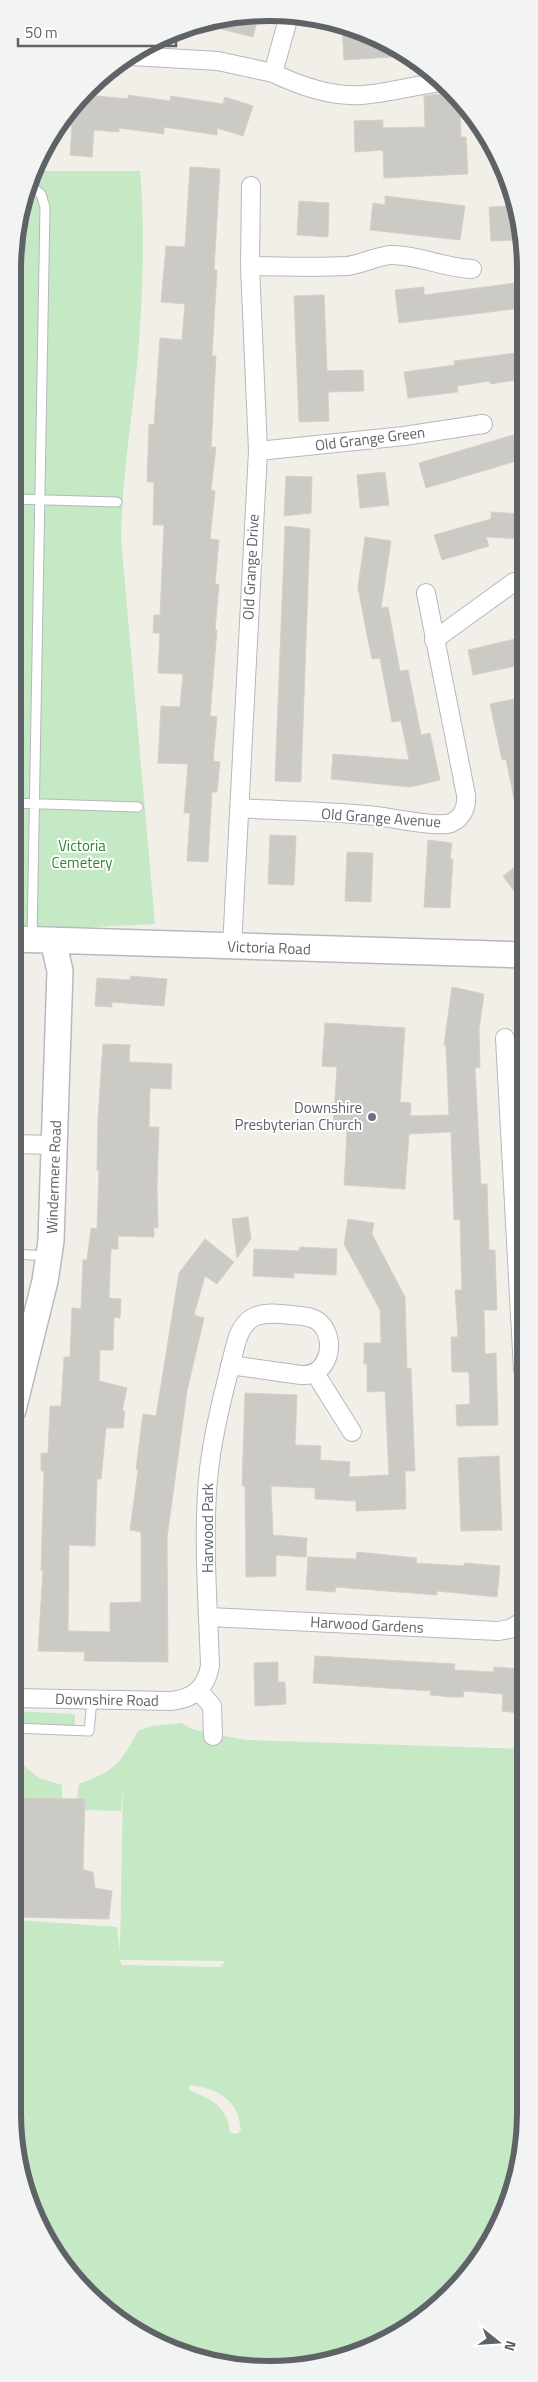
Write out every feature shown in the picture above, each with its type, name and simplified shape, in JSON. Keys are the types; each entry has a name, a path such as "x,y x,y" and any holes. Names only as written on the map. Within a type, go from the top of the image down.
{"street":[{"path":"273,74 287,22"},
{"path":"141,57 218,61 273,74 298,85 330,92 362,95 433,84"},
{"name":"Old Grange Drive","path":"232,947 258,451 250,266 251,186"},
{"path":"250,266 346,266 392,255 410,256 448,266 472,269"},
{"name":"Old Grange Green","path":"258,451 395,437 483,424"},
{"path":"434,640 514,582"},
{"name":"Old Grange Avenue","path":"239,808 374,816 440,824 452,822 459,818 465,808 466,794 426,593"},
{"name":"Victoria Road","path":"33,940 517,955"},
{"name":"Windermere Road","path":"22,1343 49,1256 54,1210 60,971 33,940"},
{"path":"505,1038 515,1077 517,1150"},
{"path":"21,1144 55,1145"},
{"name":"Harwood Park","path":"199,1691 208,1677 210,1666 207,1522 209,1471 215,1430 230,1365 242,1326 256,1316 276,1313 309,1317 317,1321 324,1328 328,1339 328,1356 324,1366 315,1373"},
{"path":"230,1365 301,1375 315,1373 352,1432"},
{"name":"Harwood Gardens","path":"209,1617 498,1631 517,1626"},
{"path":"199,1691 212,1706 213,1736"},
{"name":"Downshire Road","path":"21,1698 171,1701 180,1700 199,1691"}],"lane":[{"path":"33,940 44,207 40,194 34,189"},
{"path":"21,499 117,502"},
{"path":"21,803 138,807"},
{"path":"21,1254 49,1256"},
{"path":"21,1728 89,1731 92,1700"}],"green space":[{"name":"Victoria Cemetery","path":"41,171 140,171 143,235 142,299 121,539 155,924 52,929 21,927 21,269 23,237 34,189"},
{"path":"21,1711 75,1714 75,1726 21,1726"},
{"path":"181,1723 195,1730 245,1740 517,1749 517,2113 515,2145 504,2193 484,2237 466,2264 444,2288 420,2310 393,2328 349,2348 301,2359 269,2361 237,2359 189,2348 159,2335 118,2310 72,2264 54,2237 34,2193 23,2145 21,2113 21,1920 117,1927 120,1952 123,1785 121,1811 85,1810 85,1800 77,1799 79,1784 101,1775 115,1765 126,1752 138,1731 152,1726","holes":["120,1960 225,1961 220,1967 122,1965","189,2085 218,2093 231,2104 236,2111 241,2131 236,2134 230,2132 226,2115 222,2109 205,2097 189,2090"]},
{"path":"21,1763 39,1778 62,1785 62,1799 21,1798"}],"building":[{"path":"257,22 253,37 215,28"},
{"path":"342,32 364,40 397,57 344,60"},
{"path":"443,93 460,112 461,137 466,137 468,174 384,178 383,150 355,152 354,121 383,120 383,128 425,127 424,96"},
{"path":"128,95 170,101 171,96 223,104 225,97 253,106 243,136 217,128 217,135 164,127 164,134 119,128 119,132 94,130 92,157 70,155 72,126 67,126 93,96 128,99"},
{"path":"190,167 220,169 214,270 217,270 212,356 216,356 211,447 216,447 211,490 215,491 210,539 219,540 215,584 219,585 210,716 217,717 213,761 220,762 217,792 212,792 208,862 187,861 190,813 184,813 188,764 158,763 161,706 180,707 183,674 158,673 160,633 153,633 154,615 160,615 164,525 153,525 154,482 147,482 149,424 154,425 160,338 182,340 185,304 161,302 166,246 185,247"},
{"path":"385,196 465,206 460,240 370,230 373,203 385,205"},
{"path":"299,201 329,203 328,237 297,235"},
{"path":"508,206 515,240 491,241 489,207"},
{"path":"517,283 517,309 399,323 395,290 424,287 424,295"},
{"path":"324,295 327,371 363,370 364,391 328,392 329,421 299,422 294,296"},
{"path":"517,353 517,380 490,384 490,381 457,386 458,392 408,398 404,372 455,365 454,361"},
{"path":"517,434 517,461 426,488 419,463"},
{"path":"385,472 389,505 360,508 357,475"},
{"path":"286,476 312,477 311,513 284,516"},
{"path":"491,512 517,514 517,539 486,537 489,546 442,560 434,535 491,519"},
{"path":"285,526 310,529 301,782 275,781"},
{"path":"365,537 391,541 381,608 388,607 400,671 408,670 421,735 430,733 440,780 410,787 331,779 333,754 409,760 401,721 392,722 380,658 372,659 367,635 358,587"},
{"path":"515,639 517,666 473,675 468,650"},
{"path":"517,698 517,804 515,804 506,759 502,760 490,704"},
{"path":"270,835 296,836 294,885 268,884"},
{"path":"428,840 452,843 450,859 453,859 450,908 424,907"},
{"path":"347,852 373,853 371,902 345,901"},
{"path":"517,866 517,895 503,876"},
{"path":"131,976 167,979 164,1006 112,1002 112,1007 95,1006 97,978 130,980"},
{"path":"452,987 484,994 479,1030 480,1067 475,1068 481,1184 487,1184 489,1250 495,1250 497,1310 484,1310 485,1354 496,1353 498,1425 457,1426 456,1405 470,1404 469,1372 452,1372 451,1337 458,1337 455,1290 462,1290 460,1219 454,1220 451,1132 409,1134 405,1189 344,1185 347,1132 333,1131 337,1067 322,1066 325,1023 405,1028 400,1102 411,1103 410,1116 449,1115 446,1046 444,1045"},
{"path":"103,1044 130,1045 129,1062 172,1064 171,1089 150,1088 149,1127 159,1127 158,1228 154,1227 154,1237 118,1236 118,1249 111,1249 109,1298 121,1299 120,1318 114,1317 113,1350 100,1350 99,1381 127,1388 122,1411 125,1411 123,1428 106,1428 101,1479 97,1479 95,1546 69,1545 68,1631 110,1632 110,1603 141,1602 141,1532 130,1530 138,1470 136,1469 143,1414 156,1416 179,1273 205,1239 234,1262 217,1284 205,1276 194,1315 204,1318 187,1391 167,1538 168,1662 84,1661 85,1652 38,1651 43,1571 41,1571 44,1471 41,1471 41,1453 48,1453 50,1406 61,1406 64,1357 70,1357 72,1308 81,1309 83,1260 87,1260 91,1228 97,1229 98,1118"},
{"path":"248,1217 251,1239 237,1258 232,1219"},
{"path":"348,1219 374,1223 372,1234 405,1297 407,1369 411,1368 415,1471 405,1471 406,1509 356,1511 356,1501 315,1499 315,1488 271,1486 273,1535 307,1538 306,1557 276,1555 276,1576 246,1577 245,1486 242,1486 245,1393 297,1395 295,1445 321,1446 320,1460 350,1462 349,1477 389,1475 385,1391 367,1392 367,1364 364,1364 364,1343 381,1343 380,1310 344,1244"},
{"path":"300,1247 337,1249 336,1275 294,1273 294,1278 253,1276 254,1249 299,1251"},
{"path":"499,1456 502,1530 461,1531 458,1458"},
{"path":"357,1552 417,1558 416,1563 464,1566 464,1563 500,1566 497,1597 437,1591 437,1595 336,1587 335,1592 306,1590 308,1557 356,1559"},
{"path":"315,1656 455,1664 454,1670 494,1672 494,1667 517,1669 517,1713 502,1711 503,1694 464,1691 463,1697 452,1697 430,1695 431,1691 313,1683"},
{"path":"278,1662 278,1682 285,1682 286,1704 255,1706 254,1663"},
{"path":"21,1798 85,1799 83,1870 93,1872 95,1888 112,1891 109,1919 21,1917"}],"place":[{"name":"Downshire Presbyterian Church","path":"372,1117"}]}
